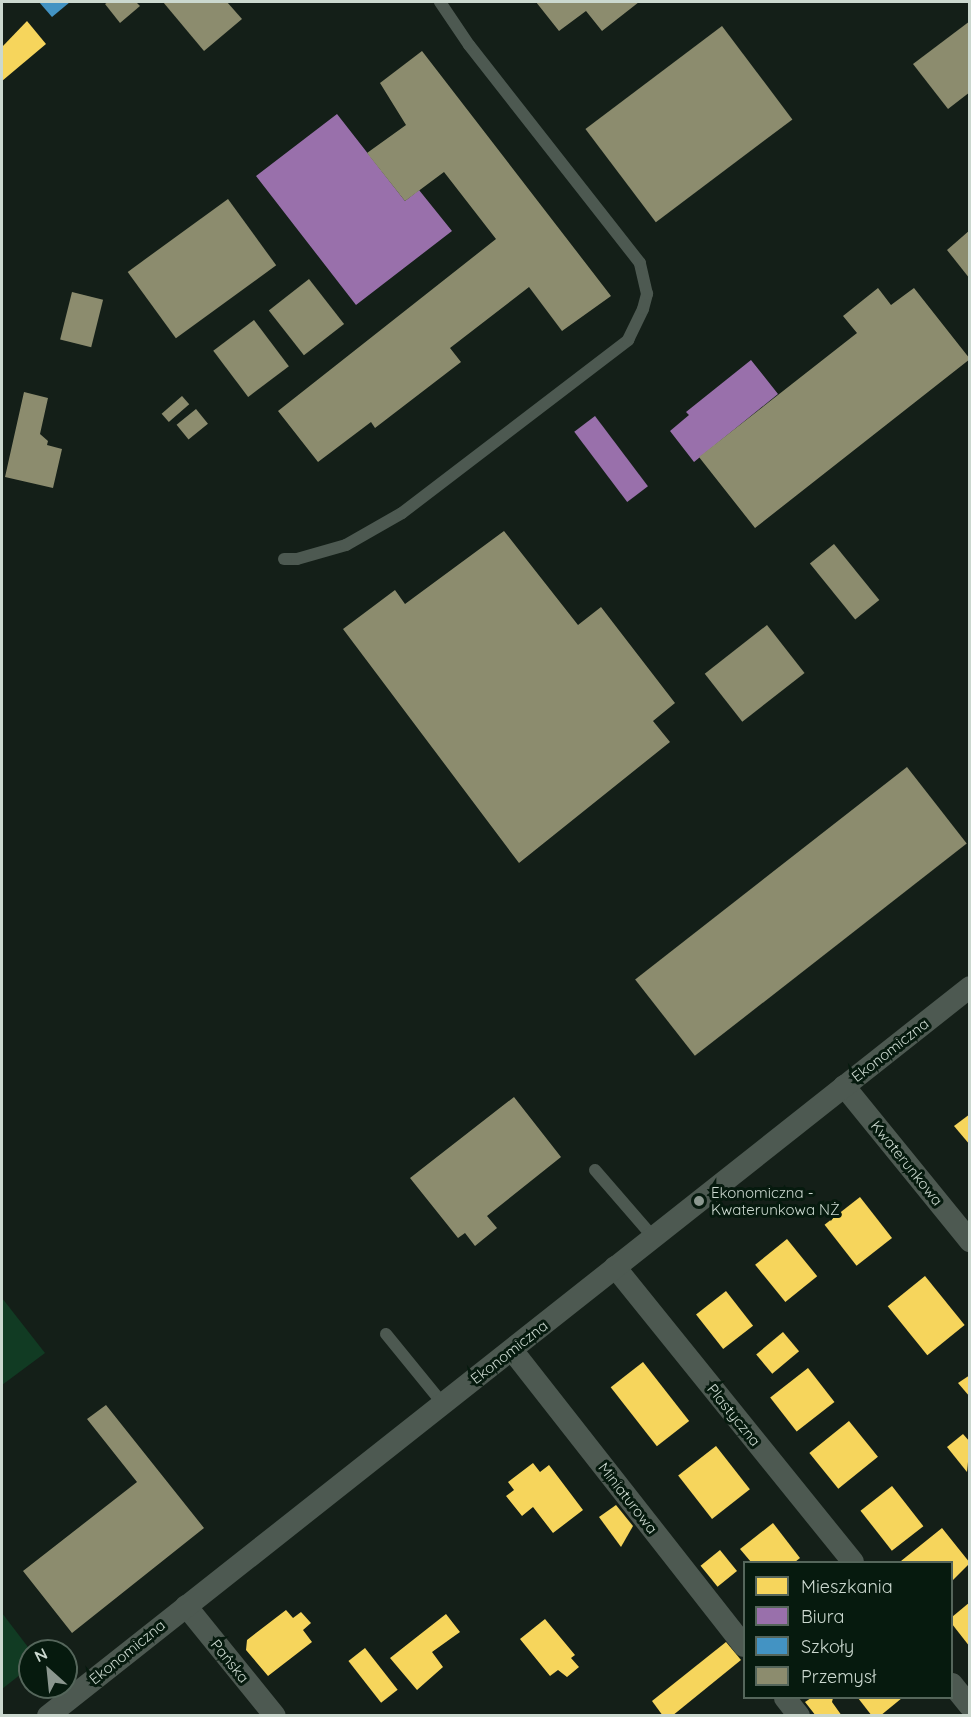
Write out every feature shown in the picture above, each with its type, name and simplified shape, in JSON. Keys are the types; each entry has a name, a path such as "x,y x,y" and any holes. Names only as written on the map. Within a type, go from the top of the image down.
{"street":[{"name":"Ekonomiczna","path":"48,1716 969,987"},
{"name":"Kwaterunkowa","path":"844,1086 969,1241"},
{"name":"Plastyczna","path":"615,1267 851,1561"},
{"name":"Miniaturowa","path":"512,1350 743,1645"},
{"name":"Pańska","path":"186,1606 275,1716"},
{"path":"953,1686 969,1706"},
{"path":"786,1699 799,1716"}],"lane":[{"path":"284,559 297,560 346,545 402,513 628,340 643,309 647,294 640,263 469,45 440,2"},
{"path":"596,1170 653,1237"},
{"path":"386,1334 443,1404"}],"green space":[{"path":"2,1298 45,1353 2,1385"},
{"path":"2,1613 22,1639 18,1639 18,1676 2,1689"}],"building: Mieszkania":[{"path":"27,21 46,44 2,81 2,47"},
{"path":"970,1114 970,1145 954,1126"},
{"path":"860,1197 892,1238 857,1266 825,1225"},
{"path":"787,1239 817,1276 785,1302 755,1265"},
{"path":"925,1276 965,1325 927,1355 888,1306"},
{"path":"726,1291 753,1326 723,1349 696,1314"},
{"path":"783,1332 799,1351 772,1374 756,1354"},
{"path":"643,1362 689,1421 657,1446 611,1387"},
{"path":"808,1368 834,1402 797,1431 770,1398"},
{"path":"970,1375 970,1397 958,1383"},
{"path":"849,1421 878,1457 838,1489 809,1453"},
{"path":"963,1434 970,1442 967,1472 947,1447"},
{"path":"716,1446 750,1489 712,1519 678,1476"},
{"path":"533,1463 540,1472 549,1465 583,1510 553,1533 533,1507 522,1516 506,1496 514,1490 508,1482"},
{"path":"892,1486 923,1526 892,1551 860,1511"},
{"path":"616,1505 633,1526 621,1547 599,1517"},
{"path":"773,1523 800,1558 796,1561 750,1561 740,1549"},
{"path":"942,1528 970,1563 953,1580 953,1561 901,1561"},
{"path":"720,1550 737,1571 718,1587 701,1566"},
{"path":"970,1602 970,1647 953,1625 953,1616"},
{"path":"286,1610 293,1618 301,1612 311,1623 303,1630 312,1642 268,1676 246,1650 247,1640"},
{"path":"446,1614 460,1632 432,1652 443,1667 417,1690 390,1658"},
{"path":"545,1619 575,1655 571,1658 579,1667 567,1677 558,1670 550,1676 520,1639"},
{"path":"726,1642 741,1660 672,1716 663,1716 652,1701"},
{"path":"365,1648 398,1690 381,1703 348,1661"},
{"path":"810,1699 833,1699 832,1702 842,1716 816,1716 805,1702"},
{"path":"859,1699 901,1699 880,1716 872,1716"}],"building: Biura":[{"path":"337,114 405,201 419,190 452,231 356,305 256,176"},
{"path":"751,360 778,394 694,462 670,431 689,415 686,412"},
{"path":"595,416 648,486 627,502 574,432"}],"building: Szkoły":[{"path":"39,2 70,2 52,17"}],"building: Przemysł":[{"path":"108,2 136,2 140,6 120,23 105,4"},
{"path":"163,2 227,2 242,19 204,51"},
{"path":"536,2 639,2 602,31 586,11 559,31"},
{"path":"970,21 970,92 948,109 913,64"},
{"path":"722,26 792,119 656,222 585,129"},
{"path":"422,51 611,296 562,331 529,287 450,348 461,362 375,428 371,422 318,462 278,411 496,239 444,172 405,201 367,153 406,125 380,83"},
{"path":"228,199 276,265 176,338 128,272"},
{"path":"970,230 970,279 947,250"},
{"path":"309,279 344,324 304,355 269,310"},
{"path":"878,288 891,305 914,288 970,359 755,528 699,457 857,333 843,316"},
{"path":"72,292 103,300 91,347 60,340"},
{"path":"254,320 289,366 248,397 213,351"},
{"path":"24,392 48,398 40,434 48,441 47,445 62,449 53,488 5,477"},
{"path":"182,396 189,404 169,422 162,414"},
{"path":"196,409 208,424 189,439 177,425"},
{"path":"504,531 578,625 601,607 675,703 653,721 670,742 519,863 343,629 395,590 405,604"},
{"path":"834,544 879,600 855,619 810,564"},
{"path":"767,625 805,673 742,722 705,674"},
{"path":"907,767 967,843 695,1056 635,979"},
{"path":"514,1097 561,1157 487,1216 497,1228 475,1246 465,1233 458,1238 410,1178"},
{"path":"106,1405 204,1528 72,1633 23,1571 137,1482 87,1419"}],"place":[{"name":"Ekonomiczna - Kwaterunkowa NŻ","path":"699,1201"}]}
